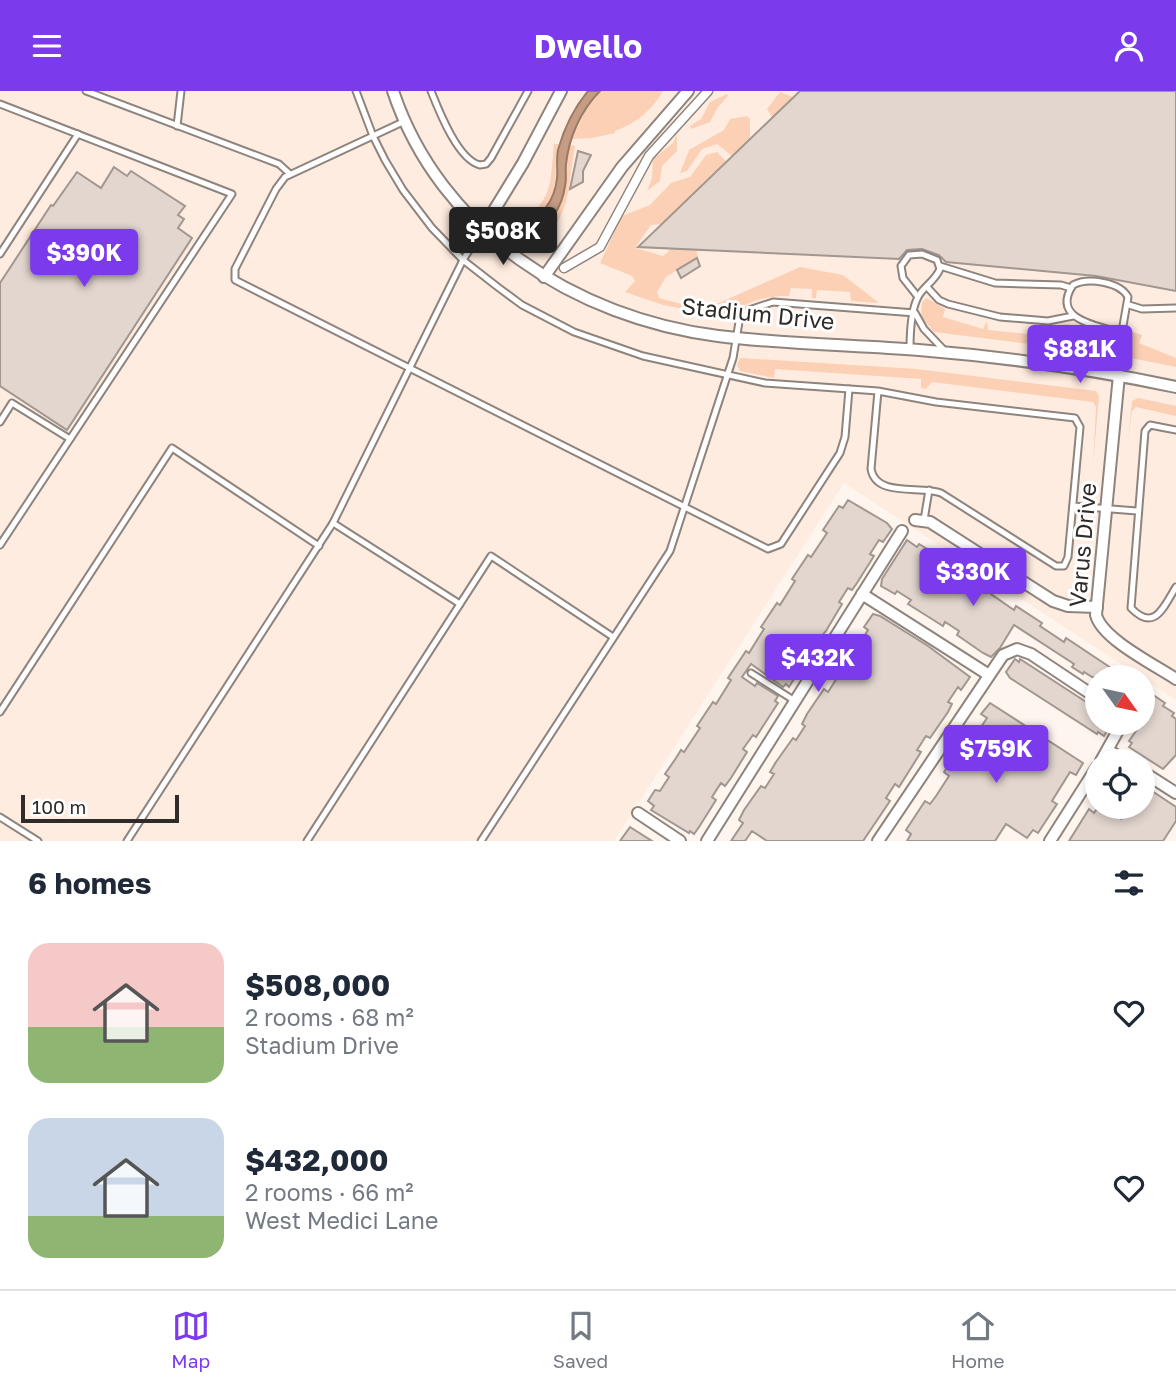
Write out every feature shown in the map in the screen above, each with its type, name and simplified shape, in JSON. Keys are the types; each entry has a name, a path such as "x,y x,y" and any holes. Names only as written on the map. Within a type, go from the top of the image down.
{"street":[{"name":"Stadium Drive","path":"393,91 405,121 437,176 482,230 527,266 590,301 685,330 736,338 910,349 1028,361 1176,387"},
{"path":"482,230 523,163 561,91"},
{"path":"544,277 622,167 688,91"},
{"path":"564,268 600,247 649,156 708,91"},
{"name":"Varus Drive","path":"1119,375 1097,607 1098,623 1103,630 1176,679"},
{"path":"920,520 1046,598 1068,605 1097,607"},
{"path":"707,841 902,531"},
{"path":"862,594 989,675"},
{"path":"878,841 1003,655 1017,649 1031,655 1085,690"},
{"path":"1155,780 1176,793"},
{"path":"1050,841 1085,786"},
{"path":"638,813 680,841"}],"lane":[{"path":"86,91 279,164 290,174"},
{"path":"177,125 181,91"},
{"path":"356,91 373,136 394,175 412,203 463,261 522,305 582,335 657,359 765,383 878,391 936,402 1075,418 1080,428 1067,562 1060,567 949,497 929,489 889,487 879,482 871,469 878,391"},
{"path":"431,91 460,148 469,160 480,166 491,159 528,91"},
{"path":"0,104 232,194 0,545"},
{"path":"405,121 290,174 276,189 235,269 235,280 764,548 777,547 842,447 849,389"},
{"path":"0,254 78,134"},
{"path":"127,841 333,523 463,261 482,230"},
{"path":"910,349 911,323 918,297 937,276 940,266 937,260 922,254 909,255 901,272 918,297"},
{"path":"940,266 995,283 1061,285 1071,288"},
{"path":"1073,316 1068,296 1071,288 1081,281 1116,286 1125,292 1129,305 1122,333 1119,375"},
{"path":"927,287 939,300 948,304 1000,317 1048,321 1073,316 1081,321 1122,333"},
{"path":"481,841 670,551 734,356 738,320 742,314 773,302 915,313"},
{"path":"1129,305 1142,309 1176,308"},
{"path":"915,313 924,329 946,353"},
{"path":"0,422 12,403 70,439"},
{"path":"1176,430 1153,425 1145,429 1131,608 1144,618 1153,618 1160,613 1176,587"},
{"path":"0,712 172,448 319,546"},
{"path":"920,520 929,489"},
{"path":"1073,506 1137,511"},
{"path":"333,523 460,604"},
{"path":"307,841 491,556 613,637"},
{"path":"751,673 794,701"},
{"path":"0,817 38,841"}],"shaded area":[{"path":"0,91 1176,91 1176,700 1155,686 1155,665 1122,665 844,483 614,841 0,841"},
{"path":"588,91 600,91 587,107 573,134 561,202 548,223 530,239 523,226 542,213 550,200 556,186 560,142 574,111"},
{"path":"600,91 663,91 643,115 615,133 572,139 586,109"},
{"path":"780,92 793,97 772,117 767,109"},
{"path":"727,94 710,122 691,129 690,126 701,119 710,102"},
{"path":"747,116 750,119 750,138 732,156 717,144 702,149 687,171 680,173 689,150 724,130 730,119"},
{"path":"677,134 677,151 662,166 660,181 647,191 652,178 653,159 673,143"},
{"path":"554,144 560,144 554,190 546,210 524,226 531,239 544,229 566,166 570,145 575,146 569,188 556,224 535,245 519,228 523,225 522,219 533,212 546,196"},
{"path":"717,152 726,161 662,224 651,225 635,248 663,256 671,249 696,250 698,257 666,277 657,292 659,298 689,306 719,303 800,267 843,275 879,303 851,301 850,292 817,290 816,298 812,298 812,289 791,288 789,296 749,303 731,318 663,305 625,292 635,281 632,276 600,263 622,216 650,205 671,183 690,177 706,155"},
{"path":"927,298 945,309 943,317 983,329 987,321 988,330 1047,336 1049,327 1067,324 1103,335 1109,340 1112,354 934,332 921,317 922,302"},
{"path":"1132,332 1142,335 1139,343 1176,358 1176,367 1131,358"},
{"path":"740,358 917,369 1096,391 1099,396 1093,465 1096,407 1093,402 932,382 926,389 921,388 921,379 775,369 774,378 740,371 737,365"},
{"path":"1138,398 1176,406 1176,416 1136,407 1132,411 1128,440 1132,401"}],"building":[{"path":"800,91 1176,91 1176,291 1096,276 946,262 939,255 922,249 907,250 899,259 638,247"},
{"path":"578,151 591,155 583,171 583,182 570,189"},
{"path":"114,167 127,176 131,171 185,206 178,215 184,219 178,228 192,238 67,430 0,386 0,283 51,205 53,206 77,172 101,188"},
{"path":"697,258 700,266 681,278 677,270"},
{"path":"848,500 887,523 892,529 883,542 879,540 870,554 874,556 852,590 848,588 826,631 820,638 817,636 808,650 811,652 789,687 786,684 783,687 751,664 742,677 778,696 775,701 778,703 756,737 753,735 743,749 747,752 731,778 725,786 721,783 712,797 716,800 699,827 694,834 690,831 689,833 651,810 654,806 648,801 655,790 660,791 669,777 665,774 700,728 697,726 713,702 716,704 731,680 728,678 746,651 749,653 764,629 761,627 777,603 780,605 795,581 792,579 827,533 823,530 839,506 843,508"},
{"path":"907,540 917,547 919,544 944,560 942,563 966,578 968,575 992,591 991,594 1014,610 1016,606 1064,642 1066,638 1106,665 1085,665 1083,674 1072,667 1074,664 1014,625 991,657 957,635 959,631 945,622 943,626 908,604 911,600 897,591 895,594 881,586 882,579"},
{"path":"873,614 928,646 970,677 961,690 958,687 948,702 952,704 948,712 930,738 926,736 917,750 921,752 899,787 895,784 886,798 890,801 863,841 767,841 752,831 745,841 731,841 743,823 739,820 744,810 761,786 765,788 774,774 770,772 776,762 793,738 796,740 805,726 802,724 807,714 824,689 828,692 837,678 833,675 838,666 855,641 859,644 868,630 864,627"},
{"path":"1015,659 1019,662 1020,659 1085,701 1085,726 1010,678 1006,672"},
{"path":"1155,696 1174,713 1172,716 1176,719 1176,755 1163,769 1155,764 1155,749 1132,749 1129,747 1132,743 1129,741 1133,735 1155,735"},
{"path":"990,703 1083,763 1076,775 1070,772 1052,801 1057,804 1038,833 1033,830 1027,838 1006,824 995,841 907,841 911,834 906,830 925,801 930,804 936,796 949,776 944,772 962,743 968,746 987,718 981,714"},
{"path":"1155,793 1176,807 1176,821 1163,841 1069,841 1085,815 1085,819 1155,819"},
{"path":"630,827 652,841 620,841"}]}
